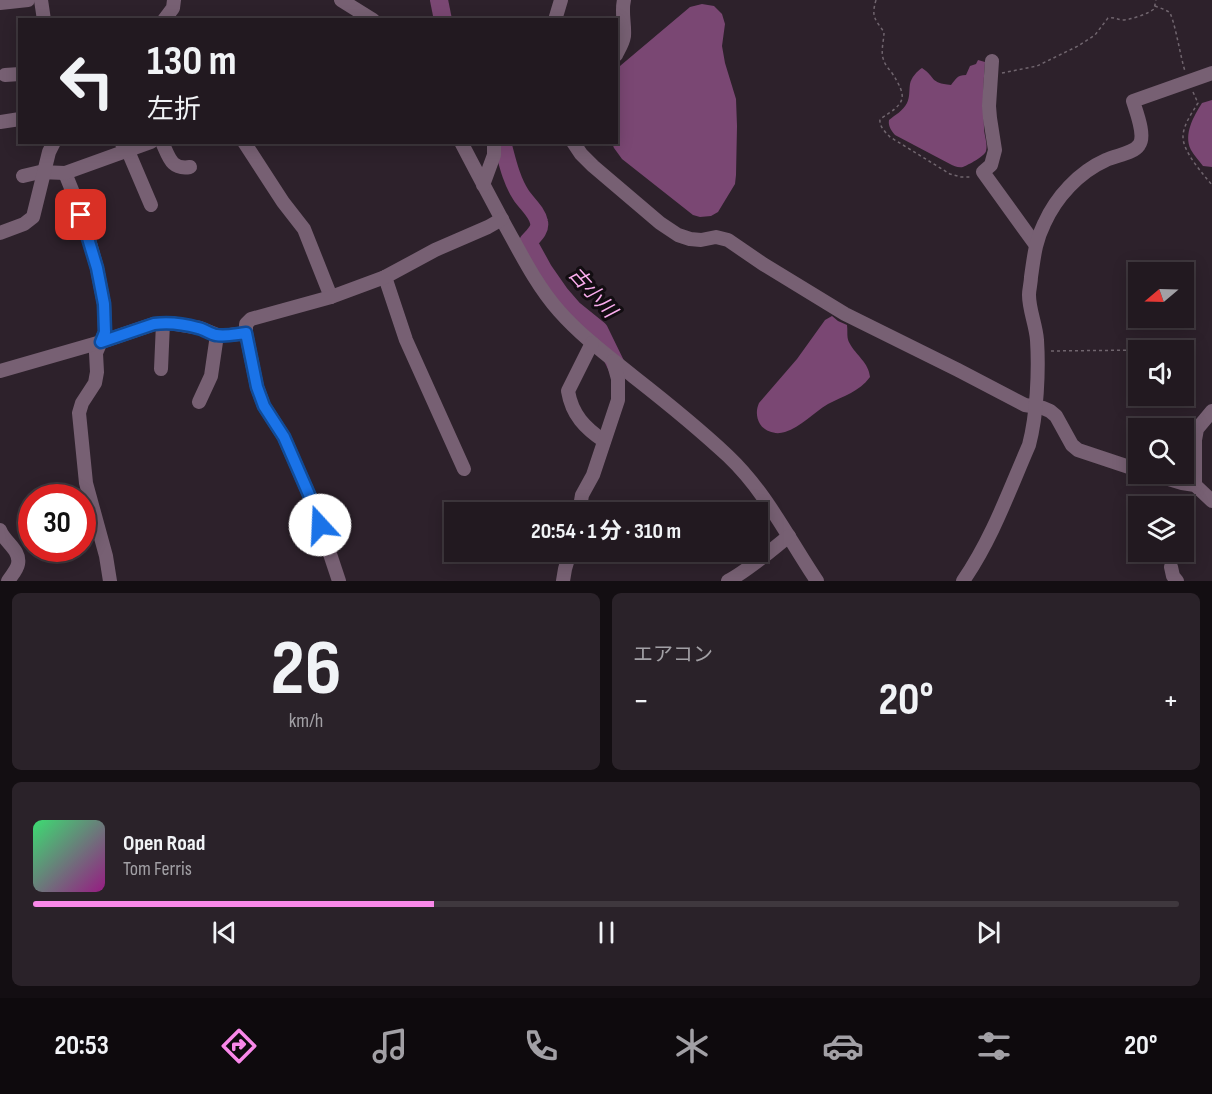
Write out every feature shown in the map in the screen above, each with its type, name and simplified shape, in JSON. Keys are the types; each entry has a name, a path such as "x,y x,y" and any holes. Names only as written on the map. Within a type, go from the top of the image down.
{"street":[{"path":"0,3 28,0"},
{"path":"41,0 44,18"},
{"path":"166,18 173,8 174,0"},
{"path":"556,18 561,0"},
{"path":"618,51 624,34 622,19 624,0"},
{"path":"350,7 369,18"},
{"path":"991,67 989,112 995,150 991,165 983,172 1035,244"},
{"path":"963,581 986,544 1029,445 1032,433 1037,351 1029,296 1035,244 1052,208 1075,181 1092,167 1130,152 1139,146 1142,139 1141,129 1133,101 1212,73"},
{"path":"0,122 18,119"},
{"path":"0,233 24,224 33,217 53,144"},
{"path":"163,144 175,166 190,167"},
{"path":"245,144 283,202 304,229 331,297"},
{"path":"462,144 542,290 571,324 592,343 728,456 759,489 817,581"},
{"path":"483,185 494,155 494,144"},
{"path":"574,144 593,166 660,224 678,235 690,239 701,240 716,237 728,240 845,314 1025,405 1050,411 1056,416 1072,445 1078,450 1128,467"},
{"path":"23,176 40,172 65,173 124,146 151,206"},
{"path":"65,173 97,268 104,304 105,332 96,353 95,383 82,403 79,413 86,483 106,556 110,581"},
{"path":"339,581 314,506 284,437 264,406 257,387 246,324 251,319 331,297 385,277 435,250 502,219"},
{"path":"385,277 406,339 464,469"},
{"path":"161,369 163,323"},
{"path":"0,371 154,324 170,323 200,328 217,335 246,333"},
{"path":"199,402 211,376 217,335"},
{"path":"592,343 568,391 573,407 582,422 604,441"},
{"path":"581,502 582,495 593,476 618,400 618,379 613,361"},
{"path":"1195,485 1197,429 1212,411"},
{"path":"1188,484 1195,485 1212,501"},
{"path":"0,530 17,556 18,564 8,581"},
{"path":"728,581 759,561 789,536"},
{"path":"563,581 567,562"},
{"path":"1171,567 1177,581"}],"path":[{"path":"876,0 873,10 874,18 884,32 883,61 902,90 902,99 898,106 880,119 883,129 890,137 950,174 970,177 983,172"},
{"path":"991,67 1004,73 1037,66 1091,38 1100,31 1108,18 1116,17 1122,20 1152,12 1156,0"},
{"path":"1037,351 1128,350"}],"shaded area":[{"path":"702,4 714,6 722,14 725,24 722,46 736,99 735,184 718,212 711,216 700,217 693,215 622,159 612,144 618,144 620,66 690,7"},
{"path":"978,60 985,62 983,112 986,148 983,155 963,167 958,167 895,135 890,128 889,120 905,106 909,98 911,82 918,71 922,68 936,81 951,85 959,77 966,75 970,66 976,64"},
{"path":"1212,100 1212,167 1203,166 1191,150 1188,138 1190,125 1202,103"},
{"path":"832,316 847,325 849,342 865,363 870,377 856,390 828,404 791,430 778,433 768,431 762,427 758,419 759,403 797,359 825,320"}],"waterway":[{"name":"古小川","path":"439,0 443,18"},
{"name":"古小川","path":"503,144 515,183 539,222 538,230 528,242 560,294 573,309 599,330 618,369"}],"route":[{"path":"81,215 97,268 104,304 105,332 101,342 163,323 200,328 217,335 246,333 257,387 264,406 284,437 320,525"}]}
